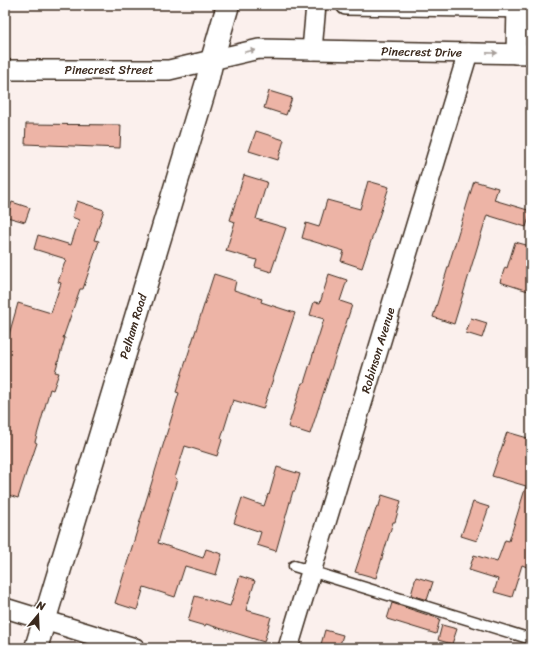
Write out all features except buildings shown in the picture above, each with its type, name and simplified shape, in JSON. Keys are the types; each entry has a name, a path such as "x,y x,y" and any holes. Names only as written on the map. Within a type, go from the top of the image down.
{"main road":[{"name":"Pelham Road","path":"36,648 207,82 228,5"}],"street":[{"path":"312,50 316,5"},
{"path":"346,5 521,7 523,54"},
{"name":"Pinecrest Drive","path":"212,60 259,49 523,54"},
{"name":"Robinson Avenue","path":"288,648 468,53"},
{"name":"Pinecrest Street","path":"5,70 169,70 212,60"},
{"path":"5,608 135,648"}],"lane":[{"path":"294,566 531,639"}]}
